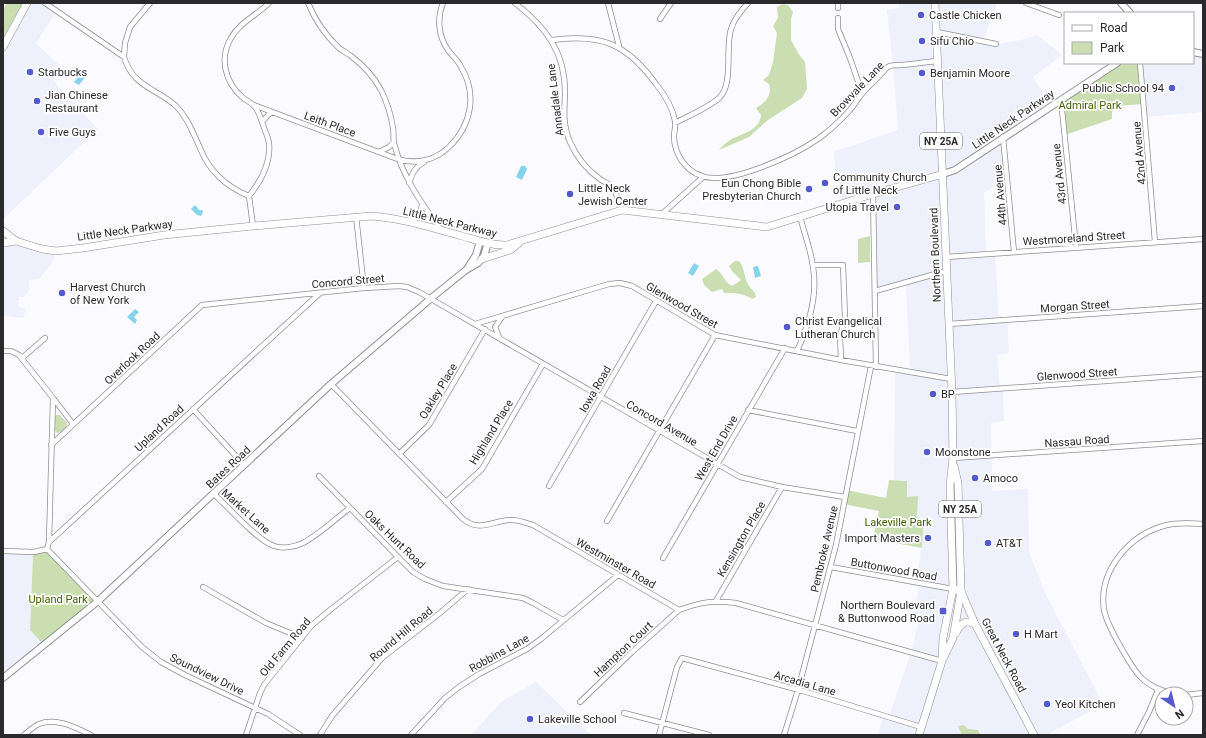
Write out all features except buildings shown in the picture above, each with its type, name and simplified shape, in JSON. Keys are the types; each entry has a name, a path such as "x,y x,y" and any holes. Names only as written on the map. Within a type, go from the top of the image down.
{"main road":[{"path":"3,47 27,3"},
{"name":"Northern Boulevard","path":"936,3 952,392 953,458 950,485 953,589 943,638 942,661"},
{"name":"Little Neck Parkway","path":"3,231 16,241 42,249 56,251 164,235 356,216 384,217 484,242 502,245 522,242 622,210 767,227 943,174"},
{"path":"3,243 16,241"},
{"path":"482,259 510,250 522,242"},
{"name":"Northern Boulevard","path":"919,735 942,661 953,638 961,591 958,483 953,458"},
{"path":"953,589 961,591"},
{"name":"Great Neck Road","path":"961,591 975,624 1034,735"},
{"path":"953,638 960,625 964,622 969,621 975,624"}],"street":[{"path":"45,3 124,57"},
{"path":"253,226 249,196 260,180 267,162 269,142 259,114 254,105 242,97 230,82 225,65 225,54 227,45 234,33 269,3"},
{"path":"308,3 312,13 325,33 340,49 360,64 373,78 381,90 389,110 394,142 409,183 441,231"},
{"path":"409,183 413,172 420,164 444,152 459,136 467,120 471,99 470,88 465,74 460,64 446,48 440,32 439,19 442,3"},
{"path":"515,3 537,22 552,40 569,37 590,38 618,46 632,57 649,74 665,98 675,123 674,136 677,152 688,168 703,177 662,214"},
{"path":"608,3 618,46"},
{"path":"660,19 671,3"},
{"path":"675,123 720,98 725,86 728,71 730,30 735,20 748,3"},
{"path":"1026,3 1060,15"},
{"path":"1121,3 1129,12"},
{"path":"146,4 130,27 125,43 124,57 129,70 142,84 168,100 180,111 189,123 205,158 216,174 234,188 249,196"},
{"path":"838,18 838,29 862,93"},
{"path":"937,32 996,44"},
{"name":"Annadale Lane","path":"552,40 559,58 564,79 564,123 569,141 575,153 589,171 612,186 622,210"},
{"name":"Browvale Lane","path":"703,177 723,178 749,172 776,162 817,140 851,110 862,93 889,66 938,61"},
{"name":"Little Neck Parkway","path":"943,174 955,170 1115,64"},
{"name":"42nd Avenue","path":"1140,64 1155,242"},
{"name":"43rd Avenue","path":"1061,100 1076,247"},
{"name":"Leith Place","path":"254,105 400,160 416,162 430,159"},
{"path":"262,122 271,112"},
{"name":"44th Avenue","path":"1004,137 1014,252"},
{"path":"379,152 389,147 394,142"},
{"name":"Pembroke Avenue","path":"784,735 798,690 814,624 831,567 857,431 874,366 875,291 873,194"},
{"path":"406,222 416,217 421,210 422,204"},
{"path":"356,216 364,288"},
{"path":"797,351 806,330 814,301 815,279 813,265 800,216"},
{"name":"Westmoreland Street","path":"946,257 1203,239"},
{"path":"482,259 484,242"},
{"name":"Bates Road","path":"466,270 484,242"},
{"name":"Bates Road","path":"3,678 97,602 331,384 430,299 482,259"},
{"path":"813,265 843,265 845,318 840,336 841,360"},
{"path":"875,291 946,271"},
{"name":"Glenwood Street","path":"475,324 615,283 620,283 632,286 715,335 841,360 951,379"},
{"name":"Concord Street","path":"202,304 320,292 400,286 407,287 430,299 484,330"},
{"name":"Upland Road","path":"49,542 320,292"},
{"name":"Iowa Road","path":"549,486 656,300"},
{"name":"Overlook Road","path":"51,445 202,304"},
{"name":"Morgan Street","path":"949,324 1203,306"},
{"path":"499,338 495,327 497,322 503,316"},
{"name":"Concord Avenue","path":"484,330 716,465 742,478 845,497"},
{"name":"Oakley Place","path":"399,454 429,425 484,330"},
{"path":"606,521 715,335"},
{"path":"22,358 45,338"},
{"name":"West End Drive","path":"663,558 785,348"},
{"path":"3,351 15,352 22,358 73,424"},
{"name":"Highland Place","path":"446,502 482,469 543,364"},
{"name":"Glenwood Street","path":"952,392 1203,374"},
{"name":"Westminster Road","path":"331,384 463,519 472,524 484,526 511,520 522,521 533,525 679,610"},
{"path":"3,551 34,552 47,549 49,542 53,398"},
{"path":"193,409 244,465"},
{"path":"748,410 857,431"},
{"name":"Nassau Road","path":"953,458 1203,441"},
{"name":"Oaks Hunt Road","path":"319,476 413,572 425,579 443,586 523,598 563,620"},
{"name":"Kensington Place","path":"716,600 782,486"},
{"name":"Market Lane","path":"214,494 259,536 269,544 280,547 294,546 303,543 350,508"},
{"path":"1154,687 1141,678 1131,666 1120,647 1104,610 1104,585 1115,562 1124,550 1144,534 1155,529 1178,523 1203,524"},
{"name":"Soundview Drive","path":"47,549 142,647 161,662 185,675 268,714 300,735"},
{"name":"Old Farm Road","path":"246,735 264,685 311,626 398,557"},
{"name":"Buttonwood Road","path":"831,567 953,589"},
{"name":"Robbins Lane","path":"411,735 445,698 459,687 479,674 527,649 618,574"},
{"path":"203,587 266,623 302,638"},
{"name":"Round Hill Road","path":"320,735 332,716 382,658 440,614 468,589"},
{"path":"679,610 716,600 736,603 942,661"},
{"name":"Hampton Court","path":"580,702 632,652 679,610"},
{"name":"Arcadia Lane","path":"662,722 677,667 682,658 798,690 921,727"},
{"path":"1138,735 1154,701"},
{"path":"624,713 709,735"},
{"path":"24,735 40,724 53,721 65,724 91,735"},
{"path":"659,735 662,722"}],"shaded area":[{"path":"27,3 45,3 57,11 36,43 58,64 53,79 59,88 98,129 3,219 3,49"},
{"path":"899,3 997,3 983,41 997,44 1021,40 1037,35 1062,55 1033,77 1052,106 1004,137 1007,178 984,193 986,254 995,253 999,320 1007,320 1009,353 997,355 1000,389 1003,389 1004,421 991,423 992,491 1028,489 1029,552 1044,591 1103,704 1047,735 878,735 883,716 889,717 911,652 919,621 911,616 921,583 915,582 922,548 923,528 925,527 917,516 918,497 907,497 907,481 894,480 895,370 910,372 906,283 875,291 873,194 843,203 836,177 834,151 898,130 887,10 899,8"},
{"name":"Public School 94","path":"1194,52 1203,54 1203,112 1144,117 1140,64 1194,64"},
{"path":"16,241 56,251 52,263 39,279 29,280 29,291 24,297 19,297 18,306 25,309 24,318 3,316 3,243"},
{"path":"3,553 33,554 30,630 43,644 3,676"},
{"name":"Lakeville School","path":"536,682 591,735 471,735 501,702"}],"green space":[{"path":"7,3 23,3 3,38 3,9"},
{"path":"783,4 788,5 793,12 791,19 791,40 805,62 807,89 802,98 768,120 749,137 719,150 731,140 752,129 759,121 761,115 756,108 765,101 770,92 769,84 763,80 769,75 773,62 777,33 773,26 778,18 777,7"},
{"name":"Admiral Park","path":"1115,64 1140,64 1143,104 1116,106 1112,109 1112,119 1065,135 1061,100"},
{"path":"870,236 870,262 858,263 858,239"},
{"path":"735,261 739,261 741,264 747,283 756,297 752,299 739,294 724,293 722,289 712,292 704,285 702,279 716,269 732,286 741,280 729,266"},
{"path":"56,415 60,415 67,423 64,430 57,433 54,429"},
{"name":"Lakeville Park","path":"889,480 907,481 907,497 918,496 917,516 925,527 923,528 922,548 873,539 879,511 843,504 846,490 886,498"},
{"name":"Upland Park","path":"47,551 96,601 43,644 30,630 33,554"},
{"path":"964,725 968,729 978,730 980,735 960,735 961,733 958,726"}],"water":[{"path":"80,71 86,76 79,85 74,82 79,76 78,74"},
{"path":"521,166 525,166 527,169 522,180 516,177"},
{"path":"195,205 199,210 202,210 203,212 201,216 197,215 191,209"},
{"path":"694,263 699,266 693,276 688,273"},
{"path":"758,266 761,276 755,278 753,267"},
{"path":"135,309 139,312 134,317 137,320 135,324 127,317"}],"place":[{"name":"Castle Chicken","path":"921,15"},
{"name":"Sifu Chio","path":"922,41"},
{"name":"Starbucks","path":"30,72"},
{"name":"Benjamin Moore","path":"922,73"},
{"name":"Public School 94","path":"1172,88"},
{"name":"Jian Chinese Restaurant","path":"37,101"},
{"name":"Five Guys","path":"41,132"},
{"name":"Community Church of Little Neck","path":"825,183"},
{"name":"Eun Chong Bible Presbyterian Church","path":"809,189"},
{"name":"Little Neck Jewish Center","path":"570,194"},
{"name":"Utopia Travel","path":"897,207"},
{"name":"Harvest Church of New York","path":"62,293"},
{"name":"Christ Evangelical Lutheran Church","path":"787,327"},
{"name":"BP","path":"933,394"},
{"name":"Moonstone","path":"927,452"},
{"name":"Amoco","path":"975,478"},
{"name":"Import Masters","path":"928,538"},
{"name":"AT&T","path":"988,543"},
{"name":"Northern Boulevard & Buttonwood Road","path":"943,611"},
{"name":"H Mart","path":"1016,634"},
{"name":"Yeol Kitchen","path":"1047,704"},
{"name":"Lakeville School","path":"530,719"}]}
